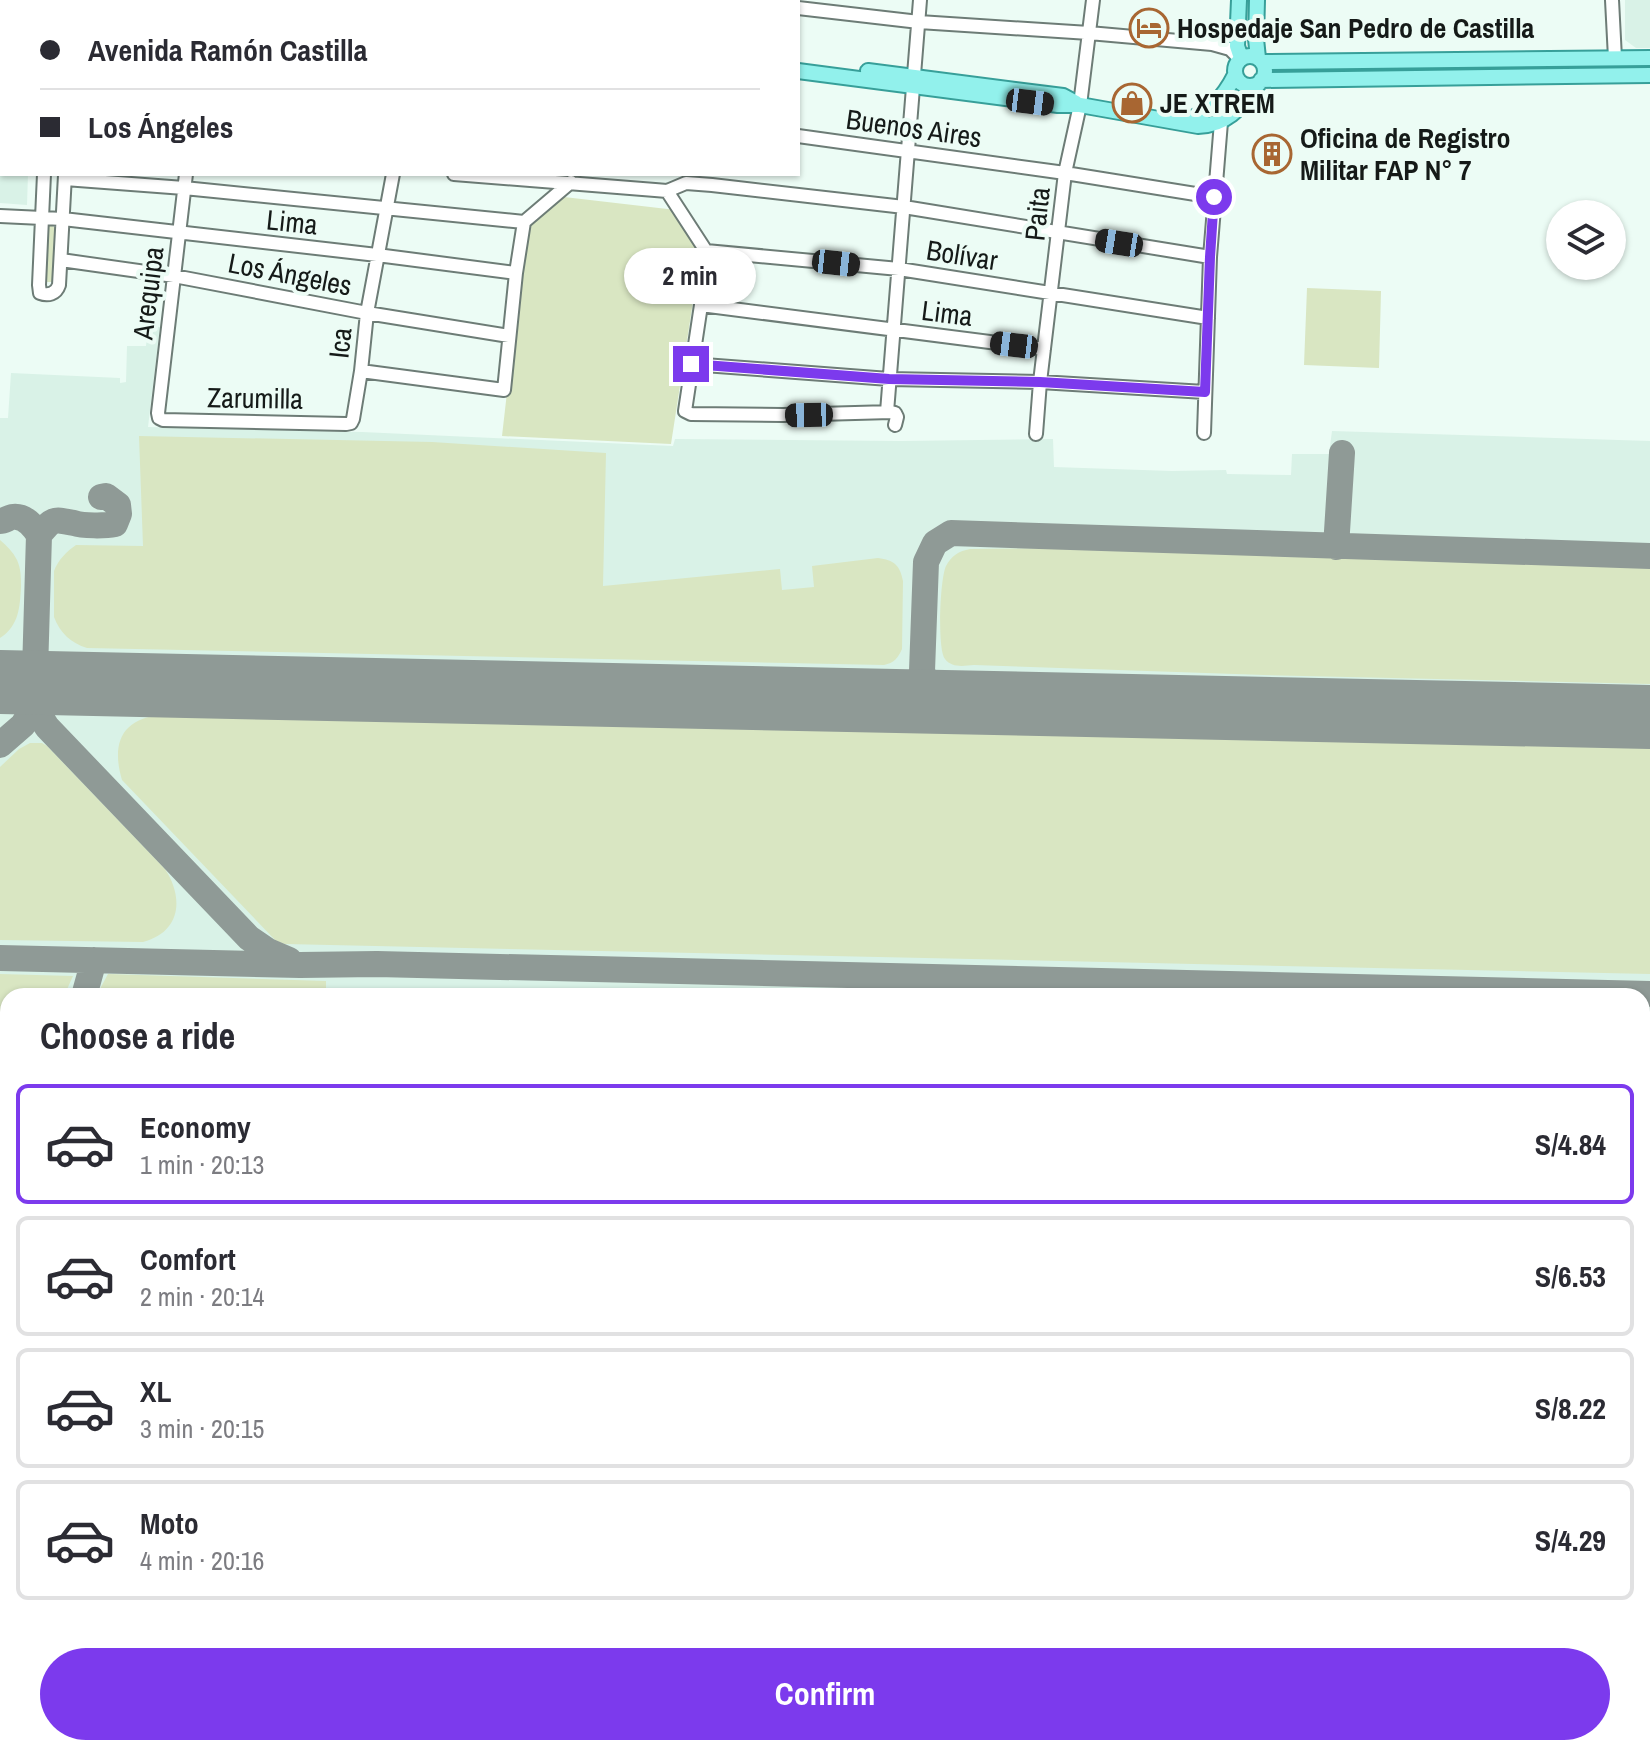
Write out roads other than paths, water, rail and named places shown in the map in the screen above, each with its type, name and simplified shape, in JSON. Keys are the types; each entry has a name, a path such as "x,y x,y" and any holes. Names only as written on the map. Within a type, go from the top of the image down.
{"main road":[{"path":"1239,0 1237,46 1240,59"},
{"path":"800,71 1063,96 1080,105 1210,126 1234,114 1265,73 1256,39 1257,0"},
{"path":"1178,123 1204,114 1218,102 1235,75 1235,66 1240,59 1250,56 1260,60 1316,61 1650,58"},
{"path":"1316,61 1316,79"},
{"path":"1381,61 1382,78"},
{"path":"800,63 913,82"},
{"path":"1235,75 1248,86 1261,81 1316,79 1650,75"}],"street":[{"path":"887,412 920,0"},
{"name":"Paita","path":"1036,434 1065,173 1080,105 1093,0"},
{"path":"1612,0 1615,58"},
{"path":"800,8 919,22 1089,33 1222,46 1240,59"},
{"path":"1204,433 1210,257 1221,122"},
{"name":"Buenos Aires","path":"800,136 1214,197"},
{"path":"44,176 39,285 40,293 48,294 57,289 65,177 524,222"},
{"name":"Arequipa","path":"159,418 186,176"},
{"name":"Ica","path":"351,423 361,371 367,313 393,176"},
{"path":"483,176 661,190 699,184 904,207 1210,257"},
{"path":"657,176 661,190 706,251 685,411 691,414 768,415 887,412 896,414 895,425"},
{"path":"361,371 503,391 524,222 571,182"},
{"name":"Lima","path":"0,216 63,219 516,273"},
{"name":"Bolívar","path":"706,251 899,269 1208,318"},
{"name":"Los Ángeles","path":"61,260 174,276 509,336"},
{"name":"Lima","path":"701,305 1044,349"},
{"path":"691,364 889,379 1040,382 1205,392"},
{"name":"Zarumilla","path":"159,418 351,423"}],"place":[{"name":"Hospedaje San Pedro de Castilla","path":"1149,28"},
{"name":"JE XTREM","path":"1132,103"},
{"name":"Oficina de Registro Militar FAP N° 7","path":"1272,154"}]}
